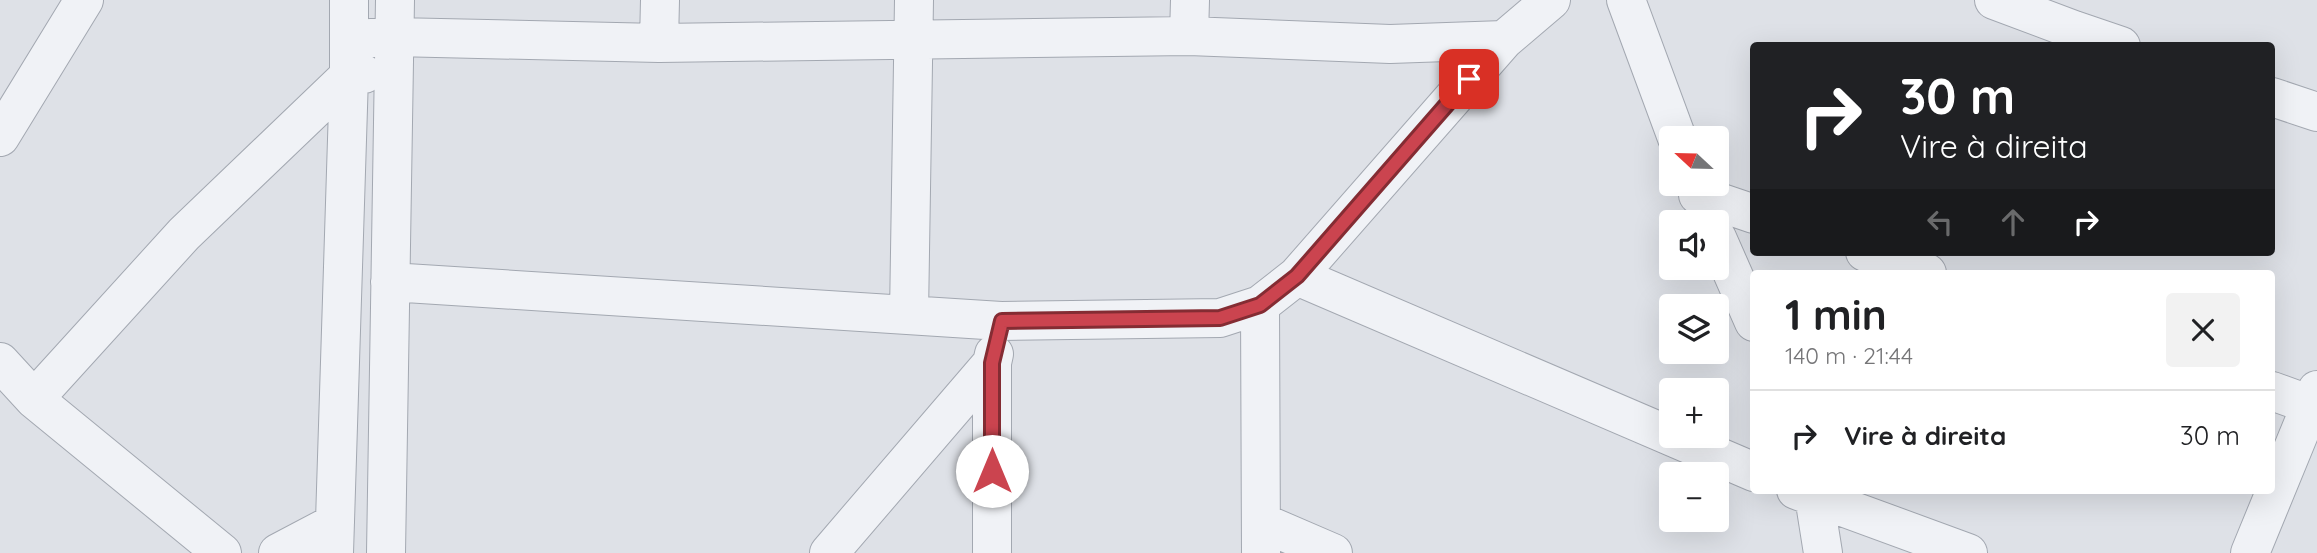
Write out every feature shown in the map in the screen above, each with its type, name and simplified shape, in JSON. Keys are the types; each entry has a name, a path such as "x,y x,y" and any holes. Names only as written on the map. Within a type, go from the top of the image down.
{"street":[{"path":"0,137 84,0"},
{"path":"278,553 335,538 349,0"},
{"path":"659,43 660,0"},
{"path":"909,316 914,0"},
{"path":"390,282 1002,321 1220,318 1260,305 1297,276 1504,40 1551,0"},
{"path":"1626,0 1673,126"},
{"path":"1994,0 2109,42"},
{"path":"34,399 349,57 394,36 659,43 912,40 1190,18 1390,44 1504,40"},
{"path":"386,553 394,36"},
{"path":"2275,97 2317,112"},
{"path":"1701,200 1750,213"},
{"path":"1877,256 1918,270"},
{"path":"1729,265 1750,313"},
{"path":"1297,276 1750,470"},
{"path":"1260,305 1261,538 1333,553"},
{"path":"992,553 992,363 1002,321"},
{"path":"0,362 34,399 222,553"},
{"path":"829,553 992,363"},
{"path":"2275,391 2314,397 2275,492"},
{"path":"1808,494 1823,553"},
{"path":"1811,494 1968,553"},
{"path":"2250,553 2274,494"}],"route":[{"path":"992,471 992,363 1002,321 1220,318 1260,305 1297,276 1469,79"}]}
